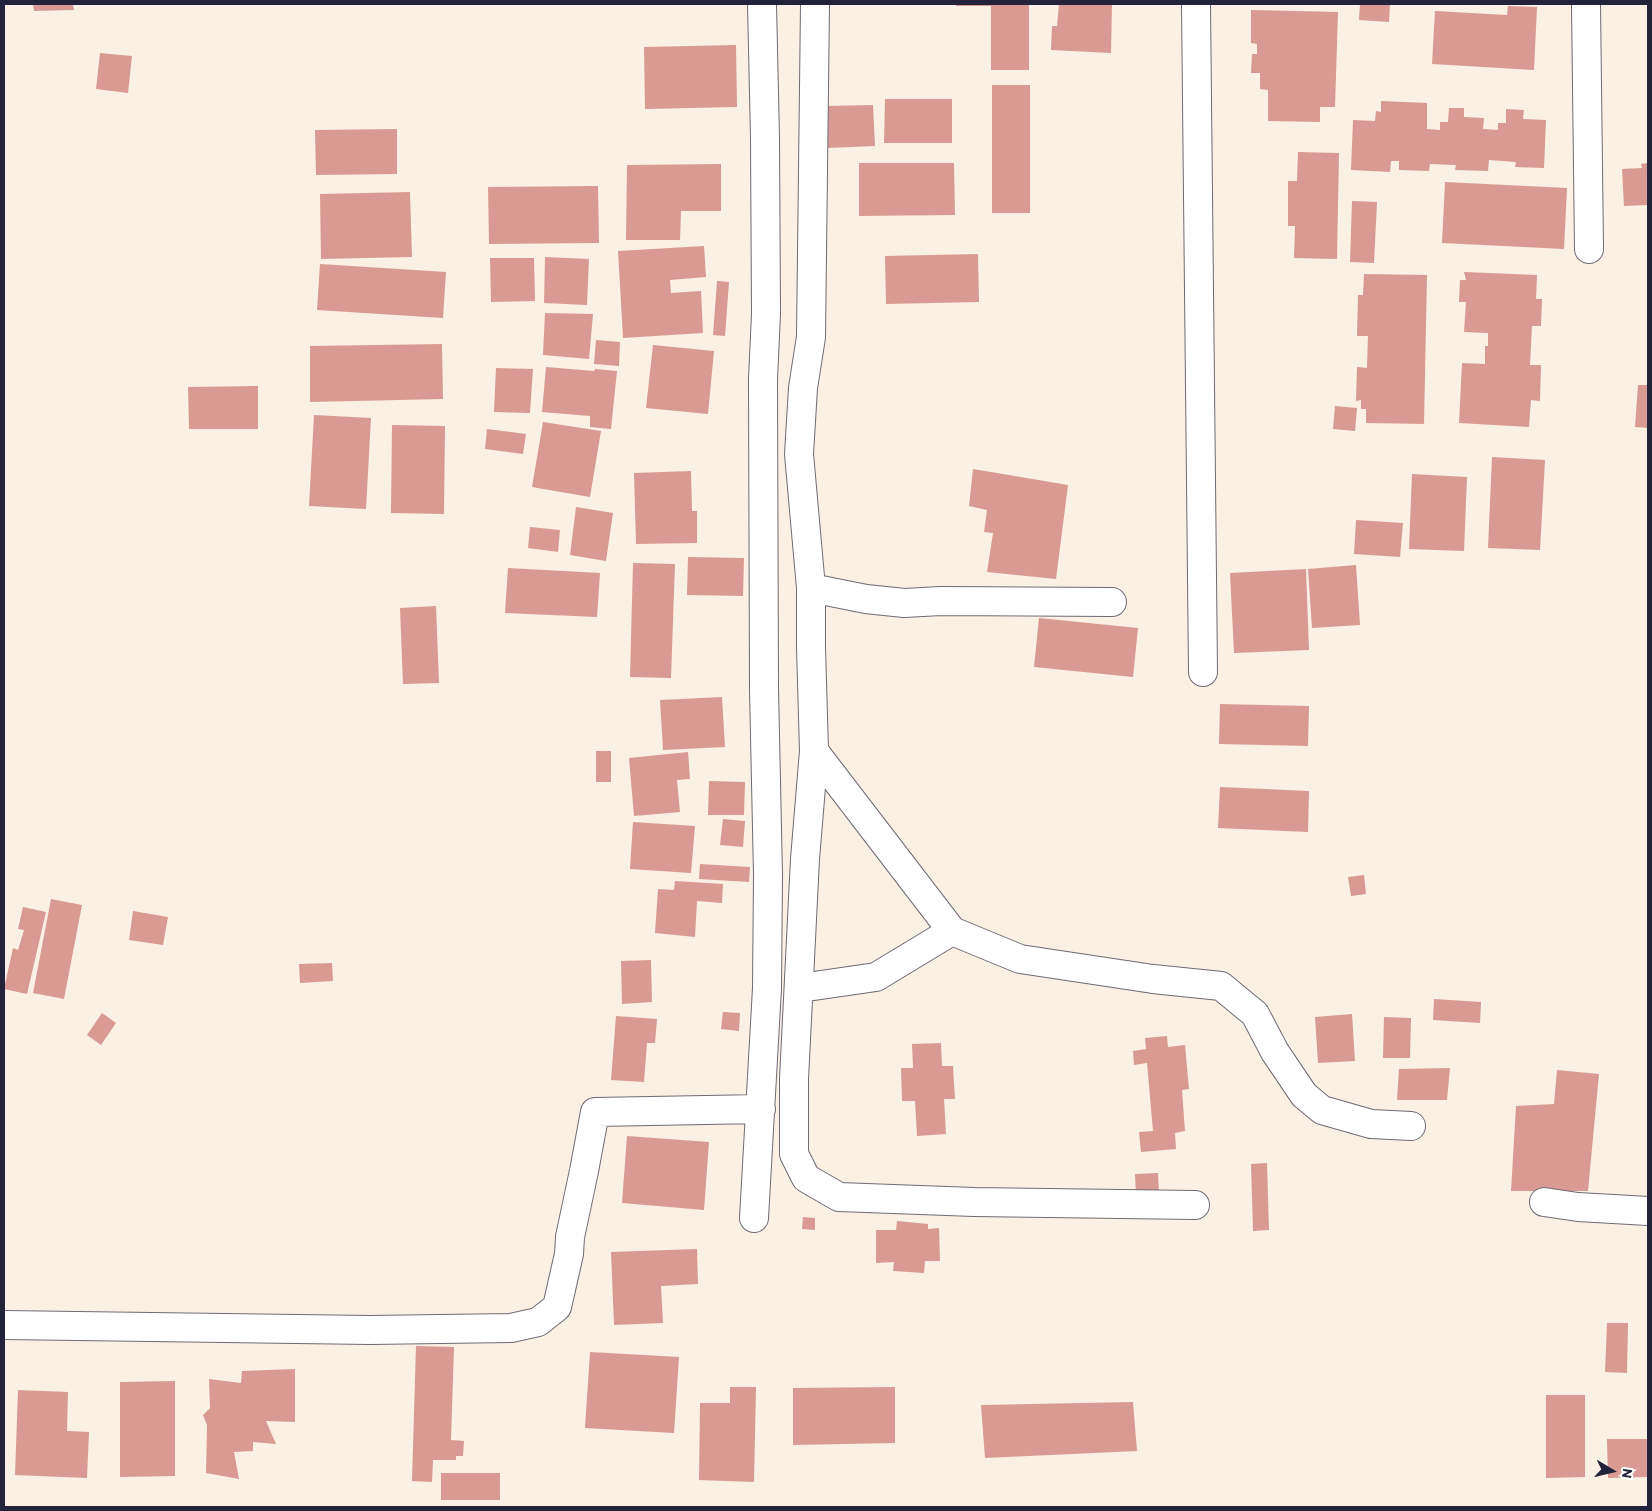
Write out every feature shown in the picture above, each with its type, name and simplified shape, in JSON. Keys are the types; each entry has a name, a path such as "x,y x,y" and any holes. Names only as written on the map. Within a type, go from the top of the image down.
{"street":[{"path":"754,1218 767,988 768,884 764,679 763,379 766,304 762,4"},
{"path":"815,4 811,336 803,388 799,454 811,588 814,750 805,859 794,1080 794,1154 806,1178 839,1197 974,1202 1195,1205"},
{"path":"1196,4 1203,672"},
{"path":"1586,4 1589,249"},
{"path":"811,588 866,600 904,604 941,601 1112,602"},
{"path":"814,750 952,931 1020,959 1153,979 1221,986 1255,1014 1275,1052 1304,1095 1322,1110 1371,1124 1411,1126"},
{"path":"800,988 876,977 952,931"},
{"path":"4,1325 370,1330 511,1328 538,1322 557,1307 569,1254 570,1236 595,1112 761,1109"},
{"path":"1544,1202 1578,1207 1648,1211"}],"building":[{"path":"33,4 73,4 74,10 34,11"},
{"path":"956,4 1029,4 1029,70 991,70 991,6 956,6"},
{"path":"1059,4 1112,4 1111,53 1051,50 1052,26 1057,26"},
{"path":"1360,4 1390,4 1389,22 1359,20"},
{"path":"1508,6 1537,7 1534,70 1432,64 1435,11 1507,15"},
{"path":"1251,10 1338,12 1335,107 1320,107 1320,122 1268,121 1268,90 1260,89 1260,73 1251,73 1252,54 1257,54 1257,44 1251,43"},
{"path":"736,45 737,107 645,109 644,47"},
{"path":"100,53 132,56 128,93 96,89"},
{"path":"992,85 1030,85 1030,213 992,213"},
{"path":"885,99 952,99 952,143 884,143"},
{"path":"1381,101 1427,103 1427,129 1440,130 1440,122 1448,122 1449,108 1464,108 1464,117 1484,118 1483,129 1498,130 1498,123 1506,123 1506,109 1524,110 1523,119 1546,120 1544,168 1515,167 1516,162 1489,160 1488,171 1455,170 1456,165 1430,164 1429,171 1399,170 1399,161 1391,161 1390,172 1351,170 1353,120 1375,121 1376,111 1381,112"},
{"path":"873,105 875,146 827,148 826,106"},
{"path":"397,129 397,174 316,175 315,130"},
{"path":"1298,152 1339,153 1337,259 1294,258 1295,226 1288,226 1288,181 1297,181"},
{"path":"859,163 954,163 955,215 859,216"},
{"path":"1648,163 1648,205 1624,206 1622,169 1642,168 1641,164"},
{"path":"721,164 721,211 681,211 680,240 626,240 627,165"},
{"path":"1445,182 1567,188 1564,249 1442,243"},
{"path":"598,186 599,243 489,244 488,187"},
{"path":"410,192 412,257 321,259 320,194"},
{"path":"1352,201 1377,202 1374,263 1350,262"},
{"path":"704,246 706,277 670,280 671,293 701,291 703,333 623,338 618,251"},
{"path":"978,254 979,302 886,304 885,256"},
{"path":"545,257 589,259 587,305 544,303"},
{"path":"490,258 534,258 535,301 491,302"},
{"path":"320,264 446,272 443,318 317,310"},
{"path":"1464,272 1537,275 1536,299 1542,299 1541,326 1532,326 1530,365 1541,365 1540,401 1531,400 1529,427 1459,423 1462,363 1485,364 1485,346 1488,346 1488,333 1464,332 1466,302 1459,302 1460,280 1466,280"},
{"path":"1364,274 1427,275 1424,424 1366,423 1366,409 1361,409 1361,400 1356,401 1357,367 1367,368 1368,336 1357,336 1358,295 1363,295"},
{"path":"717,281 729,282 725,336 713,335"},
{"path":"545,313 593,314 589,359 543,355"},
{"path":"596,340 620,342 619,366 594,364"},
{"path":"442,344 443,399 310,402 310,346"},
{"path":"653,345 714,351 708,414 646,408"},
{"path":"546,367 617,371 611,429 590,427 590,416 542,412"},
{"path":"496,368 533,369 530,413 494,412"},
{"path":"1647,381 1648,428 1635,427 1638,385 1647,385"},
{"path":"258,386 258,429 189,429 188,387"},
{"path":"1335,406 1357,408 1355,431 1333,429"},
{"path":"314,415 371,418 366,509 309,506"},
{"path":"543,422 601,431 590,497 532,487"},
{"path":"392,425 445,426 444,514 391,513"},
{"path":"487,429 526,434 523,454 485,449"},
{"path":"1492,457 1545,460 1540,550 1488,548"},
{"path":"973,469 1068,485 1056,579 987,572 993,533 984,532 987,510 969,506"},
{"path":"691,471 692,511 697,511 697,543 636,544 634,473"},
{"path":"1412,474 1467,477 1464,551 1409,549"},
{"path":"576,507 613,513 606,561 570,555"},
{"path":"1356,520 1403,523 1400,557 1354,554"},
{"path":"530,527 560,530 558,552 528,548"},
{"path":"688,557 744,558 743,596 687,595"},
{"path":"633,563 675,564 671,678 630,677"},
{"path":"1356,565 1360,625 1312,628 1308,569"},
{"path":"508,568 600,573 597,617 505,613"},
{"path":"1306,569 1309,650 1234,653 1230,573"},
{"path":"436,606 439,683 403,684 400,608"},
{"path":"1039,618 1138,628 1133,677 1034,667"},
{"path":"722,697 725,747 663,750 660,700"},
{"path":"1220,704 1309,706 1308,746 1219,744"},
{"path":"596,751 611,751 611,782 596,782"},
{"path":"688,752 690,779 677,780 680,812 634,816 629,758"},
{"path":"709,781 745,782 744,815 708,815"},
{"path":"1220,787 1309,791 1308,832 1218,828"},
{"path":"723,819 745,821 743,847 720,845"},
{"path":"633,822 695,826 691,873 630,869"},
{"path":"700,864 750,867 749,882 699,879"},
{"path":"1364,875 1366,894 1351,896 1348,877"},
{"path":"675,881 723,884 722,903 697,901 695,937 655,933 658,889 674,890"},
{"path":"51,899 82,905 64,999 33,993"},
{"path":"23,907 46,912 27,994 4,989 13,948 18,950 24,930 18,929"},
{"path":"133,911 168,917 163,945 129,940"},
{"path":"651,960 652,1002 622,1004 621,961"},
{"path":"332,963 333,981 300,983 299,964"},
{"path":"1434,999 1481,1002 1480,1023 1433,1020"},
{"path":"723,1012 740,1013 739,1031 721,1029"},
{"path":"102,1013 116,1023 101,1045 87,1035"},
{"path":"1352,1014 1355,1061 1318,1063 1315,1017"},
{"path":"616,1016 657,1019 655,1043 647,1043 644,1082 611,1080"},
{"path":"1384,1017 1411,1018 1410,1058 1383,1058"},
{"path":"1167,1036 1168,1047 1185,1045 1189,1089 1182,1090 1185,1131 1175,1133 1176,1149 1141,1152 1139,1132 1153,1131 1147,1063 1134,1065 1133,1051 1146,1049 1145,1038"},
{"path":"941,1043 942,1066 953,1066 955,1099 944,1099 946,1134 917,1136 915,1101 902,1101 901,1068 913,1068 912,1044"},
{"path":"1450,1068 1447,1100 1397,1100 1399,1069"},
{"path":"1557,1070 1599,1074 1588,1191 1511,1191 1516,1106 1554,1104"},
{"path":"627,1136 709,1142 704,1210 622,1203"},
{"path":"1267,1163 1269,1230 1253,1231 1251,1164"},
{"path":"1158,1173 1159,1194 1136,1194 1135,1174"},
{"path":"803,1217 815,1218 815,1230 802,1229"},
{"path":"897,1221 928,1224 928,1229 939,1228 940,1261 925,1261 924,1273 893,1271 894,1262 876,1263 876,1230 896,1230"},
{"path":"697,1249 698,1284 661,1286 663,1323 614,1325 611,1252"},
{"path":"1607,1323 1628,1323 1627,1373 1605,1372"},
{"path":"416,1346 454,1347 451,1440 464,1441 463,1456 456,1456 456,1460 433,1460 432,1482 412,1481"},
{"path":"590,1352 679,1357 674,1433 585,1428"},
{"path":"295,1369 295,1422 266,1421 276,1444 253,1442 253,1451 234,1452 239,1479 206,1473 207,1425 203,1415 210,1408 209,1379 241,1383 242,1371"},
{"path":"175,1381 175,1476 120,1477 120,1382"},
{"path":"730,1387 756,1387 754,1482 699,1480 700,1403 730,1403"},
{"path":"895,1387 895,1443 793,1445 793,1388"},
{"path":"18,1390 68,1392 67,1431 89,1432 87,1478 15,1475"},
{"path":"1546,1395 1585,1395 1585,1477 1546,1478"},
{"path":"1133,1402 1137,1451 985,1458 981,1405"},
{"path":"1607,1439 1648,1439 1648,1477 1608,1478"},
{"path":"441,1473 500,1473 500,1500 441,1500"}]}
